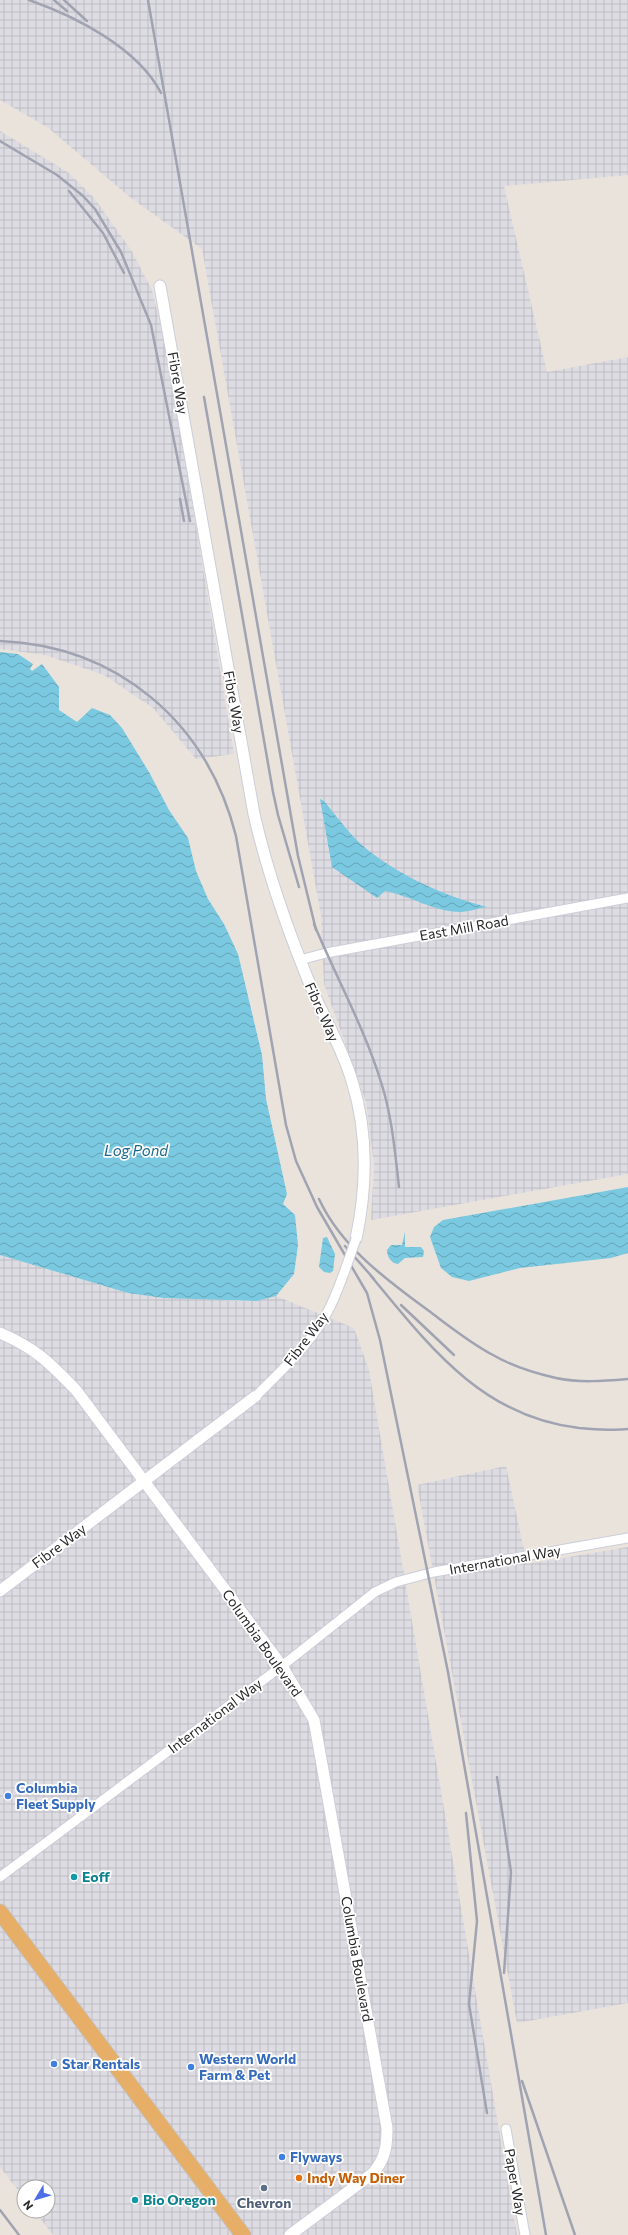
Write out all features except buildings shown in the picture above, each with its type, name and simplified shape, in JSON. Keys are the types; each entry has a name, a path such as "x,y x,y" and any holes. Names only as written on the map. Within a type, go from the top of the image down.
{"highway":[{"path":"0,1912 243,2235"}],"street":[{"name":"Fibre Way","path":"0,1591 257,1395 291,1362 316,1330 330,1306 356,1239 362,1210 365,1167 362,1124 352,1080 300,960 264,859 254,814 160,286"},
{"name":"East Mill Road","path":"300,960 326,953 628,898"},
{"name":"Columbia Boulevard","path":"0,1333 25,1344 46,1359 76,1390 282,1666 314,1720 386,2124 386,2151 380,2165 372,2174 290,2235"},
{"name":"International Way","path":"0,1877 282,1666 375,1592 396,1582 434,1572 628,1538"},
{"name":"Paper Way","path":"506,2129 525,2235"}],"shaded area":[{"path":"0,0 628,0 628,175 504,186 547,372 628,357 628,1174 371,1220 374,1165 366,1102 324,984 321,916 202,249 131,198 47,127 0,100"},
{"path":"0,131 69,173 95,199 131,250 152,290 167,353 234,754 196,759 153,708 104,675 45,655 0,649"},
{"path":"0,1255 128,1293 237,1301 257,1301 276,1296 354,1328 369,1370 517,2235 53,2235 40,2219 56,2219 56,2179 16,2179 16,2188 0,2167"},
{"path":"506,1466 527,1564 628,1547 628,2003 517,2023 417,1485"}],"water":[{"name":"Log Pond","path":"0,652 18,654 33,664 30,669 32,671 42,664 59,687 59,710 77,722 92,708 110,715 122,728 149,772 169,810 188,838 196,871 208,899 224,924 238,954 262,1055 266,1099 287,1194 283,1204 295,1215 298,1245 294,1274 276,1296 257,1301 164,1298 128,1293 0,1255"},
{"path":"320,799 324,801 345,828 357,840 382,861 396,870 440,892 487,907 463,912 451,911 432,907 404,896 385,891 377,898 332,867"},
{"path":"628,1187 628,1253 611,1258 520,1268 469,1281 452,1277 441,1268 430,1237 434,1227 443,1220"},
{"path":"405,1232 405,1247 421,1247 424,1251 423,1257 405,1258 398,1264 390,1259 387,1250 391,1245 402,1245"},
{"path":"327,1237 335,1254 333,1271 330,1273 324,1272 319,1267 323,1238"}],"railway":[{"path":"29,0 66,15 104,36 137,62 151,77 161,93"},
{"path":"54,0 67,11"},
{"path":"64,0 87,21"},
{"path":"148,0 298,856 316,930"},
{"path":"0,141 57,175 83,196 95,209 121,252 151,325 190,521"},
{"path":"69,191 103,233 124,273"},
{"path":"204,397 273,792 278,815 299,887"},
{"path":"180,499 184,521"},
{"path":"0,641 43,646 83,658 119,675 151,698 180,726 203,758 222,795 236,836 286,1125 296,1161 317,1207 367,1293 380,1340 448,1672 546,2235"},
{"path":"314,924 358,1022 381,1082 390,1121 399,1187"},
{"path":"319,1199 341,1234 369,1264 417,1302 485,1351 515,1366 565,1380 601,1381 628,1379"},
{"path":"345,1246 374,1279"},
{"path":"371,1276 414,1328 437,1352 460,1374 486,1394 514,1409 545,1421 579,1428 610,1430 628,1429"},
{"path":"401,1305 454,1355"},
{"path":"497,1777 511,1872 504,1973"},
{"path":"466,1813 477,1921 469,2004 487,2113"},
{"path":"522,2081 575,2235"},
{"path":"0,2210 19,2235"}],"place":[{"name":"Columbia Fleet Supply","path":"8,1796"},
{"name":"Eoff","path":"74,1877"},
{"name":"Star Rentals","path":"54,2064"},
{"name":"Western World Farm & Pet","path":"191,2067"},
{"name":"Flyways","path":"282,2157"},
{"name":"Indy Way Diner","path":"299,2178"},
{"name":"Chevron","path":"264,2188"},
{"name":"Bio Oregon","path":"135,2200"}]}
